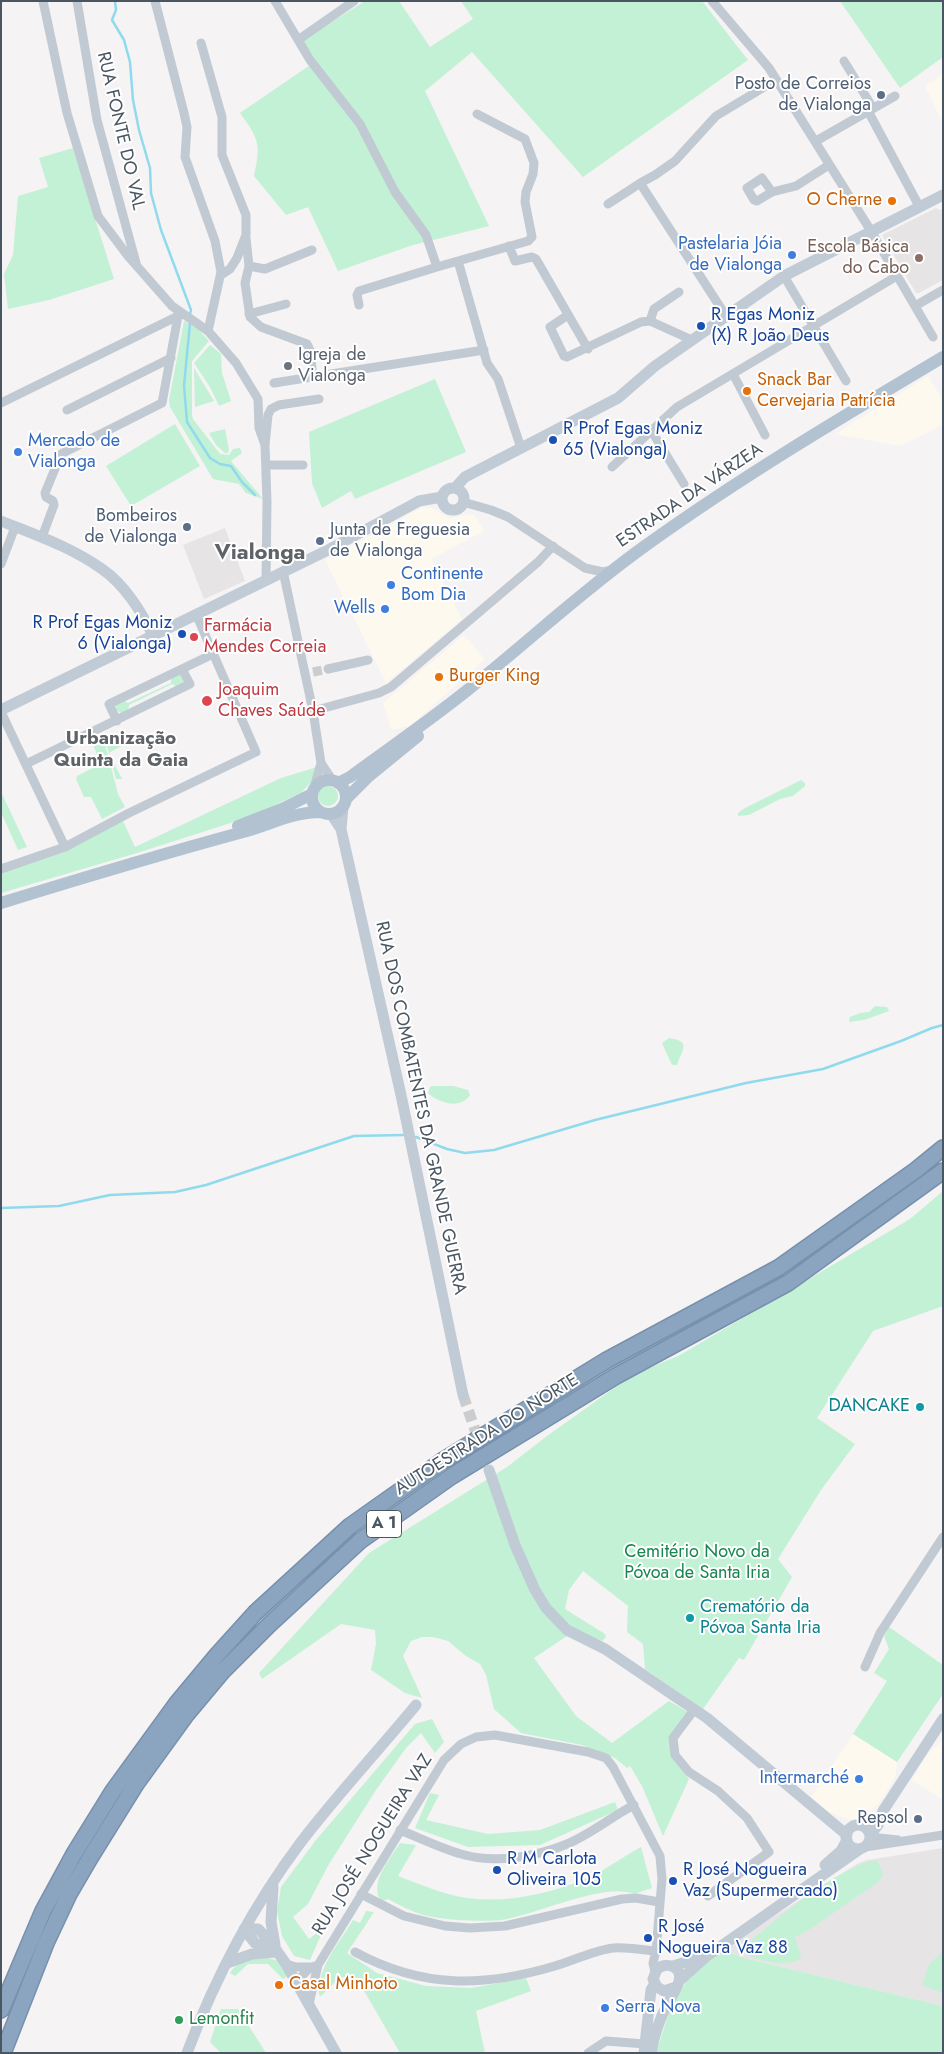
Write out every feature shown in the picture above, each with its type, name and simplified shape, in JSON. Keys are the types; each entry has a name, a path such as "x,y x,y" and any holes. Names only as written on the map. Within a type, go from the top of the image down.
{"highway":[{"name":"AUTOESTRADA DO NORTE","path":"1,2010 43,1912 74,1854 113,1791 177,1703 216,1655 255,1613 350,1526 442,1461 607,1360 778,1268 916,1170 943,1148"},
{"name":"AUTOESTRADA DO NORTE","path":"3,2053 32,1977 69,1894 126,1800 186,1715 222,1672 269,1625 360,1541 452,1476 616,1376 788,1283 943,1171"}],"main road":[{"name":"ESTRADA DA VÁRZEA","path":"1,903 156,856 254,829 295,815 326,813 344,803 369,776 616,568 703,505 795,446 943,357"},
{"name":"ESTRADA DA VÁRZEA","path":"156,856 252,821 313,791 322,781 336,782 350,777 474,686"},
{"path":"336,782 345,791 344,803"},
{"path":"313,791 313,805 326,813"}],"street":[{"path":"43,1 67,113 98,216 137,266 180,315 208,331 236,363 255,393 259,405 259,428 265,445"},
{"name":"RUA FONTE DO VAL","path":"77,1 97,120 137,266"},
{"path":"154,1 185,120 185,157 215,241 221,275 208,331"},
{"path":"275,1 310,60 360,124 388,180 422,228 438,267"},
{"path":"298,40 354,1"},
{"path":"712,1 769,68 871,231 933,337"},
{"path":"201,44 222,117 222,155 246,215 249,266 245,283 249,314 253,322 261,328 307,344 310,350 313,378"},
{"path":"844,61 871,109 919,206"},
{"path":"608,204 675,161 716,116 776,80"},
{"path":"816,141 895,96"},
{"path":"359,305 357,295 359,291 529,240 532,235 525,202 534,163 525,139 477,114"},
{"path":"772,192 796,186 830,165"},
{"path":"640,183 726,316"},
{"path":"65,846 1,711 326,551 419,501 442,497 448,489 455,488 465,477 618,398 655,366 784,276 943,195"},
{"path":"221,275 230,270 238,258 246,235"},
{"path":"509,246 515,261 535,258 588,349"},
{"path":"249,266 265,268 312,250"},
{"path":"458,261 487,363 498,379 521,448"},
{"path":"784,276 846,382"},
{"path":"612,467 677,407 897,276"},
{"path":"915,306 943,290"},
{"path":"650,321 654,309 679,292"},
{"path":"271,297 274,308"},
{"path":"249,314 286,304"},
{"path":"42,537 54,505 53,501 46,497 45,493 60,456 162,403 180,315"},
{"path":"1,403 180,315"},
{"path":"568,315 550,327 564,356 569,357 588,349 636,323 650,321 692,340"},
{"path":"274,383 484,350"},
{"path":"67,410 171,358"},
{"path":"733,374 765,435"},
{"path":"266,580 267,465 265,445 268,415 271,409 280,405 319,399"},
{"path":"652,430 684,484"},
{"path":"267,465 303,465"},
{"path":"442,497 445,507 451,510 458,508 463,502 463,495 455,488"},
{"path":"463,502 492,510 508,517 585,568 603,572 616,568"},
{"path":"1,521 70,550 104,570 120,586 144,618 154,636"},
{"path":"1,564 15,526"},
{"path":"313,711 379,693 391,687 538,562 553,546"},
{"path":"585,568 590,576 588,590"},
{"path":"283,571 309,672 321,763 325,771 336,782"},
{"path":"1,869 65,846 153,801 256,752 196,614"},
{"path":"117,721 109,704 213,654"},
{"path":"328,669 368,660"},
{"path":"26,764 190,684 182,669"},
{"path":"313,791 321,763"},
{"name":"RUA DOS COMBATENTES DA GRANDE GUERRA","path":"344,803 341,829 401,1095 463,1395"},
{"name":"RUA DOS COMBATENTES DA GRANDE GUERRA","path":"326,813 341,829"},
{"path":"489,1470 515,1545 535,1590 546,1608 566,1630 605,1649 707,1718 832,1821 852,1832 867,1829 866,1842"},
{"path":"865,1667 880,1633 943,1537"},
{"path":"187,2053 218,1979 244,1929 273,1882 302,1841 416,1704"},
{"path":"694,1710 673,1738 675,1755 689,1772 718,1791 747,1818 769,1852 708,1896"},
{"path":"647,2050 660,2017 678,1984 707,1956 866,1842 878,1825 883,1810 943,1719"},
{"name":"RUA JOSÉ NOGUEIRA VAZ","path":"297,1984 308,1982 360,1894 444,1760 461,1744 476,1738 495,1735 588,1752 606,1758 613,1767 660,1856 662,1879 656,1951 653,1963 655,1978"},
{"path":"400,1830 462,1855 486,1858 528,1855 546,1852 569,1843 634,1806"},
{"path":"647,2050 651,1990 655,1978 663,1965 689,1961 809,1877 841,1851 852,1832 883,1810"},
{"path":"852,1832 850,1846 866,1842 882,1846 943,1835"},
{"path":"273,1882 270,1905 276,1952"},
{"path":"360,1894 404,1916 445,1926 470,1928 505,1926 614,1900 636,1898 659,1902"},
{"path":"244,1929 255,1943 276,1952 286,1964 336,2053"},
{"path":"355,1952 378,1965 425,1978 472,1982 498,1980 527,1974 613,1948 656,1951 679,1974 678,1984"},
{"path":"227,1962 252,1954 276,1952"},
{"path":"286,1964 296,1968 315,1968"},
{"name":"RUA JOSÉ NOGUEIRA VAZ","path":"309,2004 315,1968"},
{"path":"655,1978 664,1991 678,1984"},
{"path":"588,2053 606,2041 647,2050"}],"shaded area":[{"path":"943,74 943,124 925,86"},
{"name":"Escola Básica do Cabo","path":"936,208 943,209 943,280 916,293 882,235"},
{"path":"928,376 943,400 943,425 900,446 835,434"},
{"name":"Continente Bom Dia","path":"421,508 432,508 449,518 474,514 484,531 431,559 462,619 386,683 325,560"},
{"path":"225,528 245,581 204,599 183,545"},
{"name":"Burger King","path":"464,635 485,659 410,726 391,730 383,703"},
{"path":"854,1733 897,1762 895,1778 878,1805 859,1819 846,1819 829,1812 811,1797"},
{"path":"943,1740 943,1800 912,1780 928,1754"},
{"path":"943,1848 943,2006 740,1957 722,1949 857,1864 867,1860"}],"green space":[{"path":"365,1 399,1 430,47 473,19 461,1 702,1 748,60 583,177 472,52 425,91 489,226 413,245 338,271 308,207 286,215 254,176 258,149 257,142 240,113 316,61 302,41"},
{"path":"840,1 943,1 943,57 900,88"},
{"path":"73,148 114,279 49,300 8,309 4,274 13,255 18,196 48,187 39,158"},
{"path":"184,321 198,329 209,341 192,361 193,419 220,454 229,455 233,449 240,448 242,453 231,461 263,499 246,493 239,484 213,479 170,407 169,400"},
{"path":"210,345 221,354 222,373 231,401 219,406 210,387 194,363"},
{"path":"194,368 214,401 195,407"},
{"path":"435,379 466,452 355,499 351,491 322,508 312,483 309,432"},
{"path":"175,424 200,466 131,506 106,466"},
{"path":"225,429 228,453 225,453 216,445 209,433"},
{"path":"180,673 184,681 183,684 177,687 172,684 129,705 128,711 123,714 116,710 116,705 123,700 128,703 171,683 171,676"},
{"path":"115,734 121,746 109,753 122,779 116,779 105,739"},
{"path":"104,740 118,794 125,807 102,819 91,797 84,797 76,779 77,776 101,764 93,745"},
{"path":"317,767 312,781 301,793 246,818 137,853 1,893 1,873 122,819 135,847 281,778"},
{"path":"801,780 805,783 805,786 793,796 780,799 749,815 738,816 738,813 745,808"},
{"path":"328,786 335,789 338,796 335,803 328,806 321,803 318,796 321,789"},
{"path":"1,792 27,847 18,850 1,812"},
{"path":"875,1006 887,1007 889,1011 864,1020 849,1022 850,1017 869,1012"},
{"path":"669,1038 681,1042 684,1047 677,1065 671,1063 662,1043"},
{"path":"453,1086 468,1090 470,1095 466,1100 455,1104 443,1102 428,1093 430,1087"},
{"name":"Cemitério Novo da Póvoa de Santa Iria","path":"943,1191 943,1306 873,1331 817,1418 855,1444 821,1490 778,1559 792,1577 744,1660 739,1658 703,1709 645,1669 643,1644 627,1632 628,1606 583,1571 569,1590 565,1609 605,1634 606,1637 602,1641 576,1630 534,1658 576,1716 612,1743 669,1701 688,1712 674,1731 670,1745 675,1760 689,1779 663,1836 642,1786 630,1766 627,1768 615,1758 582,1745 521,1733 494,1709 486,1675 480,1664 466,1656 448,1641 433,1637 422,1637 411,1641 403,1656 422,1698 405,1693 371,1670 376,1644 375,1630 341,1624 262,1679 259,1673 369,1553 507,1467 631,1376 680,1355 760,1308 910,1219"},
{"path":"889,1627 943,1665 943,1694 897,1762 853,1734 887,1681 874,1673 889,1649 884,1636"},
{"path":"432,1719 444,1742 435,1753 421,1733 406,1748 376,1790 329,1864 308,1904 293,1917 309,1939 318,1932 321,1935 310,1960 294,1956 282,1936 277,1911 281,1887 316,1840 415,1724"},
{"path":"430,1793 439,1795 426,1820 488,1834 540,1830 615,1802 618,1810 540,1845 468,1847 415,1828"},
{"path":"400,1843 416,1845 398,1876 464,1898 515,1898 565,1887 588,1878 641,1847 652,1888 634,1894 622,1891 590,1895 507,1919 489,1921 431,1917 414,1912 388,1899 381,1902 377,1886 379,1879 386,1864"},
{"path":"876,1860 883,1875 878,1882 810,1929 795,1937 801,1955 799,1960 786,1963 772,1962 746,1954 744,1950 747,1945 808,1895 845,1872"},
{"path":"366,1911 374,1912 347,1953 377,1973 426,1986 471,1988 526,1978 531,1991 476,2011 485,2053 400,2053 359,1982 353,1978 343,1977 321,1996 319,1995 319,1985 330,1955 353,1920 360,1923"},
{"path":"722,1949 740,1957 943,2006 943,2053 656,2053 669,2012 688,1978"},
{"path":"943,1951 943,1993 922,1985 929,1965"},
{"path":"264,1957 279,1961 290,1974 283,1979 268,1964 248,1964 235,1976 230,1973 245,1960"},
{"path":"221,2009 238,2009 266,2053 221,2053 210,2042"}],"waterway":[{"path":"115,1 116,10 112,20 124,40 130,62 133,100 150,168 151,193 161,230 191,310 190,314"},
{"path":"190,323 184,386 187,422 210,458 220,464 231,466 242,482 255,495"},
{"path":"416,1137 447,1149 465,1153 494,1150 595,1120 746,1083 823,1069 943,1025"},
{"path":"1,1208 59,1206 110,1195 175,1192 206,1185 354,1136 403,1135"}],"tunnel":[{"path":"313,672 328,669"},
{"path":"463,1395 486,1462"}],"place":[{"name":"Posto de Correios de Vialonga","path":"881,95"},
{"name":"O Cherne","path":"892,201"},
{"name":"Pastelaria Jóia de Vialonga","path":"792,255"},
{"name":"Escola Básica do Cabo","path":"919,258"},
{"name":"R Egas Moniz (X) R João Deus","path":"701,326"},
{"name":"Igreja de Vialonga","path":"288,366"},
{"name":"Snack Bar Cervejaria Patrícia","path":"747,391"},
{"name":"R Prof Egas Moniz 65 (Vialonga)","path":"553,440"},
{"name":"Mercado de Vialonga","path":"18,452"},
{"name":"Bombeiros de Vialonga","path":"187,527"},
{"name":"Junta de Freguesia de Vialonga","path":"320,541"},
{"name":"Continente Bom Dia","path":"391,585"},
{"name":"Wells","path":"385,609"},
{"name":"R Prof Egas Moniz 6 (Vialonga)","path":"182,634"},
{"name":"Farmácia Mendes Correia","path":"194,637"},
{"name":"Burger King","path":"439,677"},
{"name":"Joaquim Chaves Saúde","path":"207,701"},
{"name":"DANCAKE","path":"920,1407"},
{"name":"Crematório da Póvoa Santa Iria","path":"690,1618"},
{"name":"Intermarché","path":"859,1779"},
{"name":"Repsol","path":"918,1819"},
{"name":"R M Carlota Oliveira 105","path":"497,1870"},
{"name":"R José Nogueira Vaz (Supermercado)","path":"673,1881"},
{"name":"R José Nogueira Vaz 88","path":"648,1938"},
{"name":"Casal Minhoto","path":"279,1985"},
{"name":"Serra Nova","path":"605,2008"},
{"name":"Lemonfit","path":"179,2020"}],"district":[{"name":"Vialonga","path":"260,554"},
{"name":"Urbanização Quinta da Gaia","path":"121,750"}]}
